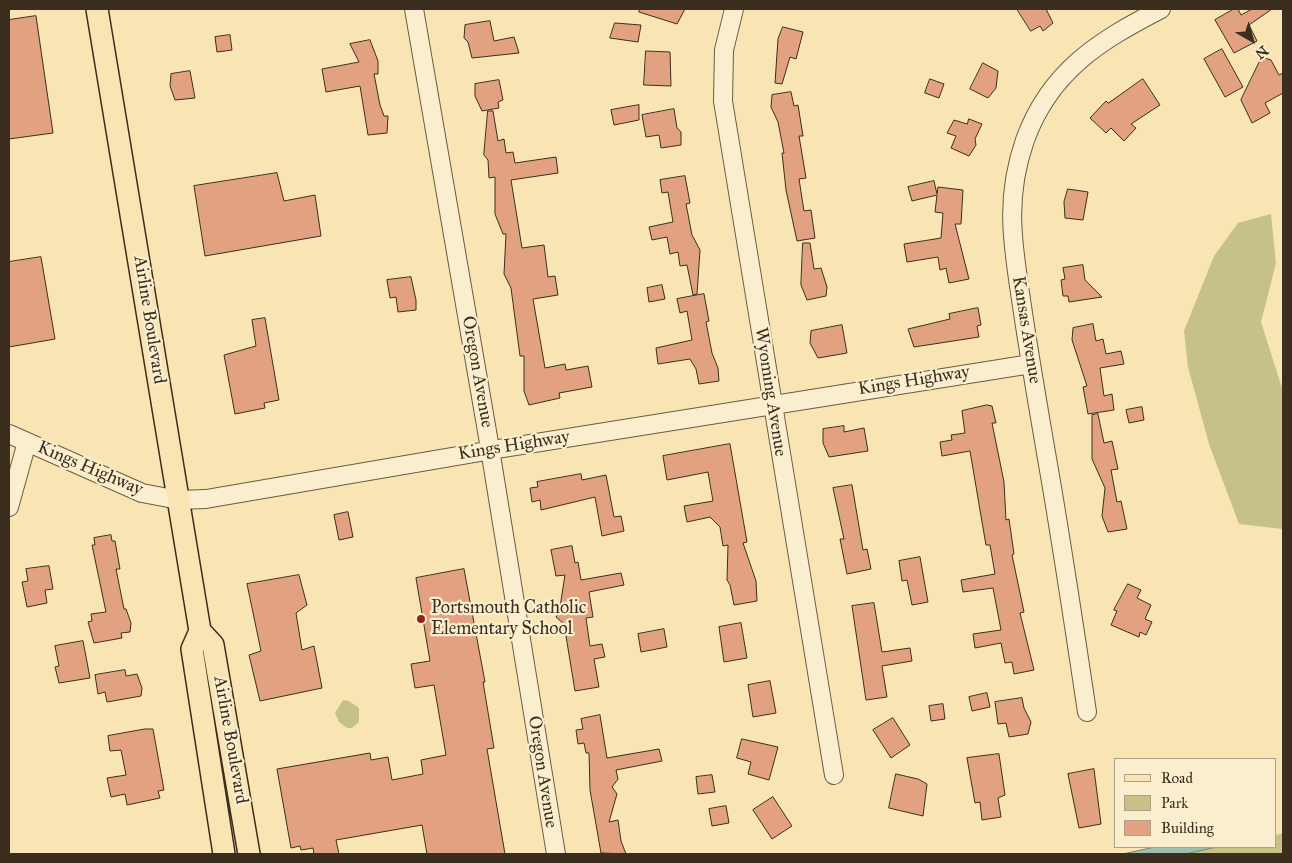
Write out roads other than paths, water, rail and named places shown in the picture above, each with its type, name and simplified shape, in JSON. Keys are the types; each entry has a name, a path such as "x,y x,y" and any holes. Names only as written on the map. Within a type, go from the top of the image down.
{"main road":[{"name":"Airline Boulevard","path":"97,9 200,631 192,649 222,845"},
{"name":"Airline Boulevard","path":"200,631 213,645 249,854"},
{"path":"222,845 246,832"}],"street":[{"name":"Oregon Avenue","path":"414,9 490,450 556,854"},
{"name":"Wyoming Avenue","path":"734,9 724,50 723,101 834,775"},
{"name":"Kansas Avenue","path":"1088,712 1031,364 1011,226 1012,196 1017,166 1026,138 1041,106 1058,82 1077,61 1100,43 1161,9"},
{"name":"Kings Highway","path":"9,434 131,489 179,500 206,499 490,450 1031,364"},
{"path":"9,507 27,442"}],"place":[{"name":"Portsmouth Catholic Elementary School","path":"421,619"}]}
